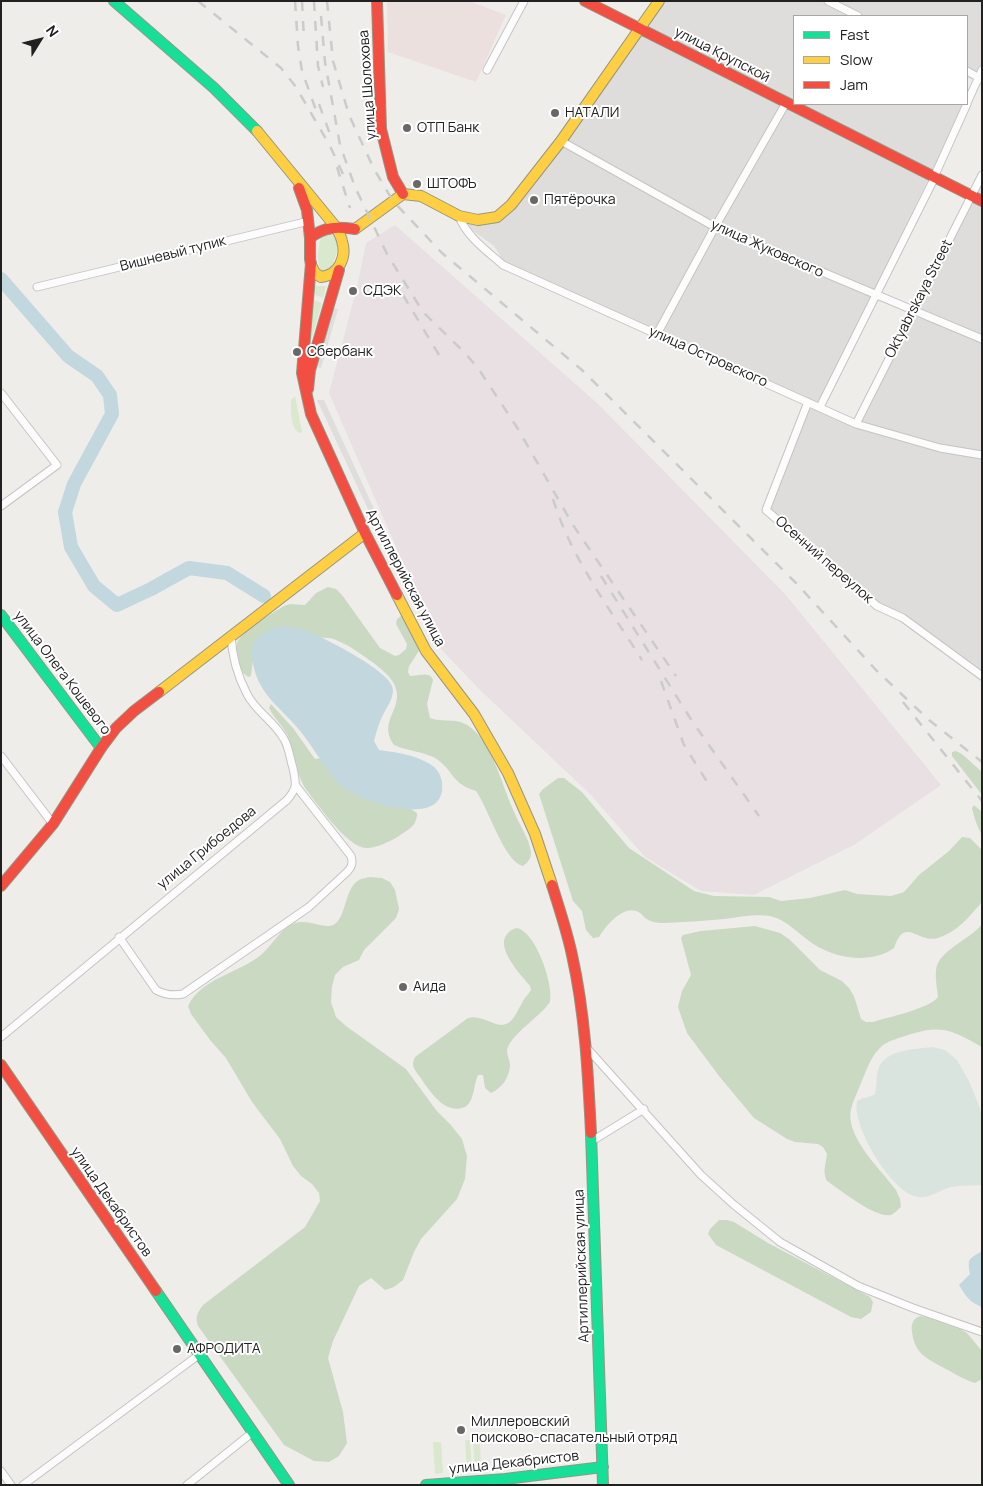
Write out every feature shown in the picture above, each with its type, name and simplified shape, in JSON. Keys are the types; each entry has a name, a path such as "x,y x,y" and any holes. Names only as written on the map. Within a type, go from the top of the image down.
{"main road":[{"name":"Артиллерийская улица","path":"114,1 245,117 335,226 343,239 344,253"},
{"name":"улица Шолохова","path":"377,1 381,128 393,177 403,194"},
{"name":"улица Крупской","path":"586,1 982,201"},
{"path":"310,238 324,227 335,226 356,229 403,194 421,196 459,216 478,220 497,216 511,205 561,141 658,1"},
{"name":"Артиллерийская улица","path":"294,176 303,196 309,221 310,263 302,373 311,414 321,440 365,533 426,651 474,714 512,781 535,834 554,890 572,954 581,1003 586,1046 592,1141 603,1485"},
{"name":"Артиллерийская улица","path":"307,395 310,370 344,253 356,229"},
{"path":"310,263 319,276 324,278 330,277 339,270"},
{"path":"1,886 54,824 101,748 116,728 134,711 231,635 365,533"},
{"name":"улица Олега Кошевого","path":"1,614 101,748"},
{"name":"улица Декабристов","path":"1,1065 289,1485"},
{"name":"улица Декабристов","path":"426,1485 505,1479 603,1467"}],"street":[{"path":"487,70 524,1"},
{"path":"828,1 856,15"},
{"path":"968,71 981,75 968,102"},
{"path":"657,334 715,227 786,103"},
{"path":"820,407 935,177 967,105"},
{"name":"улица Жуковского","path":"561,141 715,227 982,339"},
{"name":"Oktyabrskaya Street","path":"856,424 982,175"},
{"name":"улица Островского","path":"459,216 462,226 503,265 856,424 940,448 982,455"},
{"name":"Вишневый тупик","path":"37,287 309,221"},
{"path":"1,393 57,465 1,506"},
{"name":"Осенний переулок","path":"808,402 766,510 877,606 903,618 982,676"},
{"path":"119,937 156,990 164,994 183,994 309,907 351,867 353,861 351,856 296,786 289,752 284,739 267,718 255,708 246,693 232,656 231,635"},
{"path":"1,756 54,824"},
{"name":"улица Грибоедова","path":"1,1037 119,937 287,800 294,792 296,786"},
{"path":"586,1046 701,1175 780,1242 858,1286 982,1332"},
{"path":"592,1141 644,1109"},
{"path":"23,1485 200,1354"},
{"path":"187,1485 253,1432"},
{"path":"1,1471 11,1485"}],"shaded area":[{"path":"387,1 469,1 506,15 476,82 388,52"},
{"path":"662,1 822,1 850,15 793,15 793,105 964,105 874,293 714,224 564,140"},
{"path":"835,1 982,1 982,65 977,74 968,69 968,15 862,15"},
{"path":"561,143 712,228 655,331 504,262 494,246 465,225 462,218 498,219"},
{"path":"982,179 982,337 915,310"},
{"path":"395,225 597,403 785,594 941,785 854,845 754,895 701,891 645,857 591,795 479,689 440,648 329,393 357,287 366,243"},
{"path":"715,228 874,296 820,405 659,333"},
{"path":"333,308 338,309 321,368 316,367"},
{"path":"913,315 982,342 982,452 941,446 860,422"},
{"path":"317,400 324,400 379,520 374,522"},
{"path":"809,405 857,427 982,457 982,673 878,604 768,510"},
{"path":"933,1047 945,1050 957,1060 969,1081 978,1103 982,1115 982,1185 951,1187 930,1196 918,1197 908,1193 897,1184 876,1157 860,1126 857,1101 875,1094 878,1070 881,1063 887,1058 901,1051"}],"green space":[{"path":"328,233 336,239 337,248 331,270 323,273 319,265 318,251 321,237"},
{"path":"315,286 326,286 323,298 313,294"},
{"path":"314,300 322,303 310,344 308,344"},
{"path":"295,396 302,432 299,433 294,426 292,418 291,400"},
{"path":"328,587 336,589 342,595 380,648 395,656 406,649 407,644 396,624 397,619 401,616 405,618 419,651 409,666 408,672 410,676 427,675 433,680 427,704 430,718 461,722 470,727 485,744 529,843 530,857 523,866 509,855 476,791 457,781 434,757 394,745 388,731 397,701 396,689 386,673 361,654 336,640 327,638 306,639 254,651 251,676 248,677 242,672 237,644 243,634 284,606 290,604 305,605 316,593"},
{"path":"271,704 293,728 315,759 329,757 417,813 416,821 412,827 392,840 375,847 359,846 351,841 333,824 305,788 299,775 290,741 269,708"},
{"path":"956,751 982,772 982,795 952,756 952,752"},
{"path":"558,778 564,778 582,792 629,848 694,891 714,896 769,897 781,901 810,898 845,890 857,894 891,896 904,892 919,875 949,851 962,837 970,838 982,850 982,902 962,923 945,935 931,939 913,933 903,933 898,938 894,948 885,953 865,958 854,958 824,950 783,921 764,915 661,923 649,920 639,912 631,910 614,918 599,937 593,938 586,930 582,911 573,901 539,794"},
{"path":"974,805 982,812 982,835 972,808"},
{"path":"370,877 382,878 390,882 395,890 399,909 396,918 364,950 359,960 343,967 335,975 331,1002 336,1017 346,1026 406,1069 436,1110 462,1139 467,1156 465,1179 457,1199 421,1239 403,1280 394,1287 385,1290 371,1278 359,1286 333,1341 328,1358 343,1412 347,1443 339,1456 329,1462 314,1461 284,1445 198,1326 197,1318 203,1305 305,1227 320,1201 319,1193 293,1166 280,1139 252,1102 226,1058 191,1014 188,1006 194,997 211,982 253,961 262,954 281,932 290,925 300,922 325,926 333,925 341,916 354,884 360,879"},
{"path":"982,924 982,1047 952,1032 935,1029 925,1030 889,1042 881,1047 873,1057 853,1103 850,1118 858,1141 896,1190 900,1199 901,1207 891,1215 876,1213 827,1181 825,1171 827,1154 823,1147 818,1144 795,1142 787,1139 754,1118 687,1033 678,1007 682,991 691,975 681,938 683,935 701,931 755,926 780,933 789,939 820,970 842,981 854,996 861,1019 866,1022 873,1022 917,1009 938,997 936,970 938,963 948,951 977,930"},
{"path":"517,928 531,939 542,960 551,994 550,1002 509,1044 507,1050 510,1064 509,1070 502,1085 491,1093 485,1088 483,1075 478,1075 469,1103 462,1108 455,1109 449,1107 437,1099 415,1070 413,1063 415,1057 468,1018 480,1018 503,1025 514,1018 531,990 511,961 504,946 507,934"},
{"path":"719,1220 734,1222 768,1243 870,1297 873,1302 871,1312 861,1319 851,1317 716,1245 708,1234 710,1229"},
{"path":"920,1316 967,1333 982,1351 982,1379 975,1383 967,1380 922,1355 913,1339 912,1329 914,1321"},
{"path":"480,1439 481,1470 475,1471 473,1440"},
{"path":"465,1440 470,1440 472,1471 467,1471"},
{"path":"433,1442 441,1442 443,1473 435,1474"}],"water":[{"path":"282,626 308,632 334,644 370,665 388,680 392,686 393,694 380,722 374,741 379,750 411,756 435,768 440,775 442,783 441,794 436,802 429,807 419,809 386,806 347,790 338,782 301,732 270,699 258,681 254,670 252,654 255,641 275,627"},
{"path":"982,1251 982,1307 968,1298 959,1285 970,1274 970,1260"}],"waterway":[{"path":"1,279 68,356 97,376 110,395 112,414 74,484 65,512 71,547 94,586 117,605 189,568 227,573 264,596"}],"railway":[{"path":"198,1 281,68 296,87 330,146 343,174"},
{"path":"295,1 302,71 317,113"},
{"path":"302,1 304,39"},
{"path":"314,1 318,66 323,87"},
{"path":"327,1 333,61 349,115 374,169 393,201 442,253 582,370 796,583 876,670 929,720 982,762"},
{"path":"321,16 325,62 340,145 355,187 387,254 423,312 478,368 518,429 573,525 676,676"},
{"path":"319,104 331,137"},
{"path":"337,167 350,208"},
{"path":"403,295 439,355"},
{"path":"553,499 570,542 592,582 642,660"},
{"path":"601,576 692,721 759,816"},
{"path":"661,681 684,745 711,788"},
{"path":"903,702 982,801"}],"traffic: fast":[{"path":"114,1 214,88 257,131"},
{"path":"1,615 101,748"},
{"path":"591,1133 603,1485"},
{"path":"156,1291 289,1485"},
{"path":"426,1485 505,1479 603,1467"}],"traffic: slow":[{"path":"355,229 403,194 421,196 459,216 478,220 497,217 511,205 561,141 659,1"},
{"path":"257,131 335,226 341,237 343,247 342,259 333,273 321,277 315,273 311,265"},
{"path":"159,692 365,533"},
{"path":"397,595 426,651 474,714 508,773 535,834 552,885"}],"traffic: jam":[{"path":"377,1 381,129 393,177 403,194"},
{"path":"585,1 982,201"},
{"path":"299,188 307,210 310,238"},
{"path":"311,265 310,238 326,229 355,229"},
{"path":"311,263 302,373 311,414 365,533 397,595"},
{"path":"308,389 310,370 339,270"},
{"path":"1,886 53,824 101,748 116,728 159,692"},
{"path":"552,885 570,946 580,999 591,1133"},
{"path":"1,1065 156,1291"}],"place":[{"name":"НАТАЛИ","path":"555,113"},
{"name":"ОТП Банк","path":"407,128"},
{"name":"ШТОФЪ","path":"417,184"},
{"name":"Пятёрочка","path":"534,200"},
{"name":"СДЭК","path":"353,291"},
{"name":"Сбербанк","path":"297,352"},
{"name":"Аида","path":"403,987"},
{"name":"АФРОДИТА","path":"177,1349"},
{"name":"Миллеровский поисково-спасательный отряд","path":"461,1430"}]}
